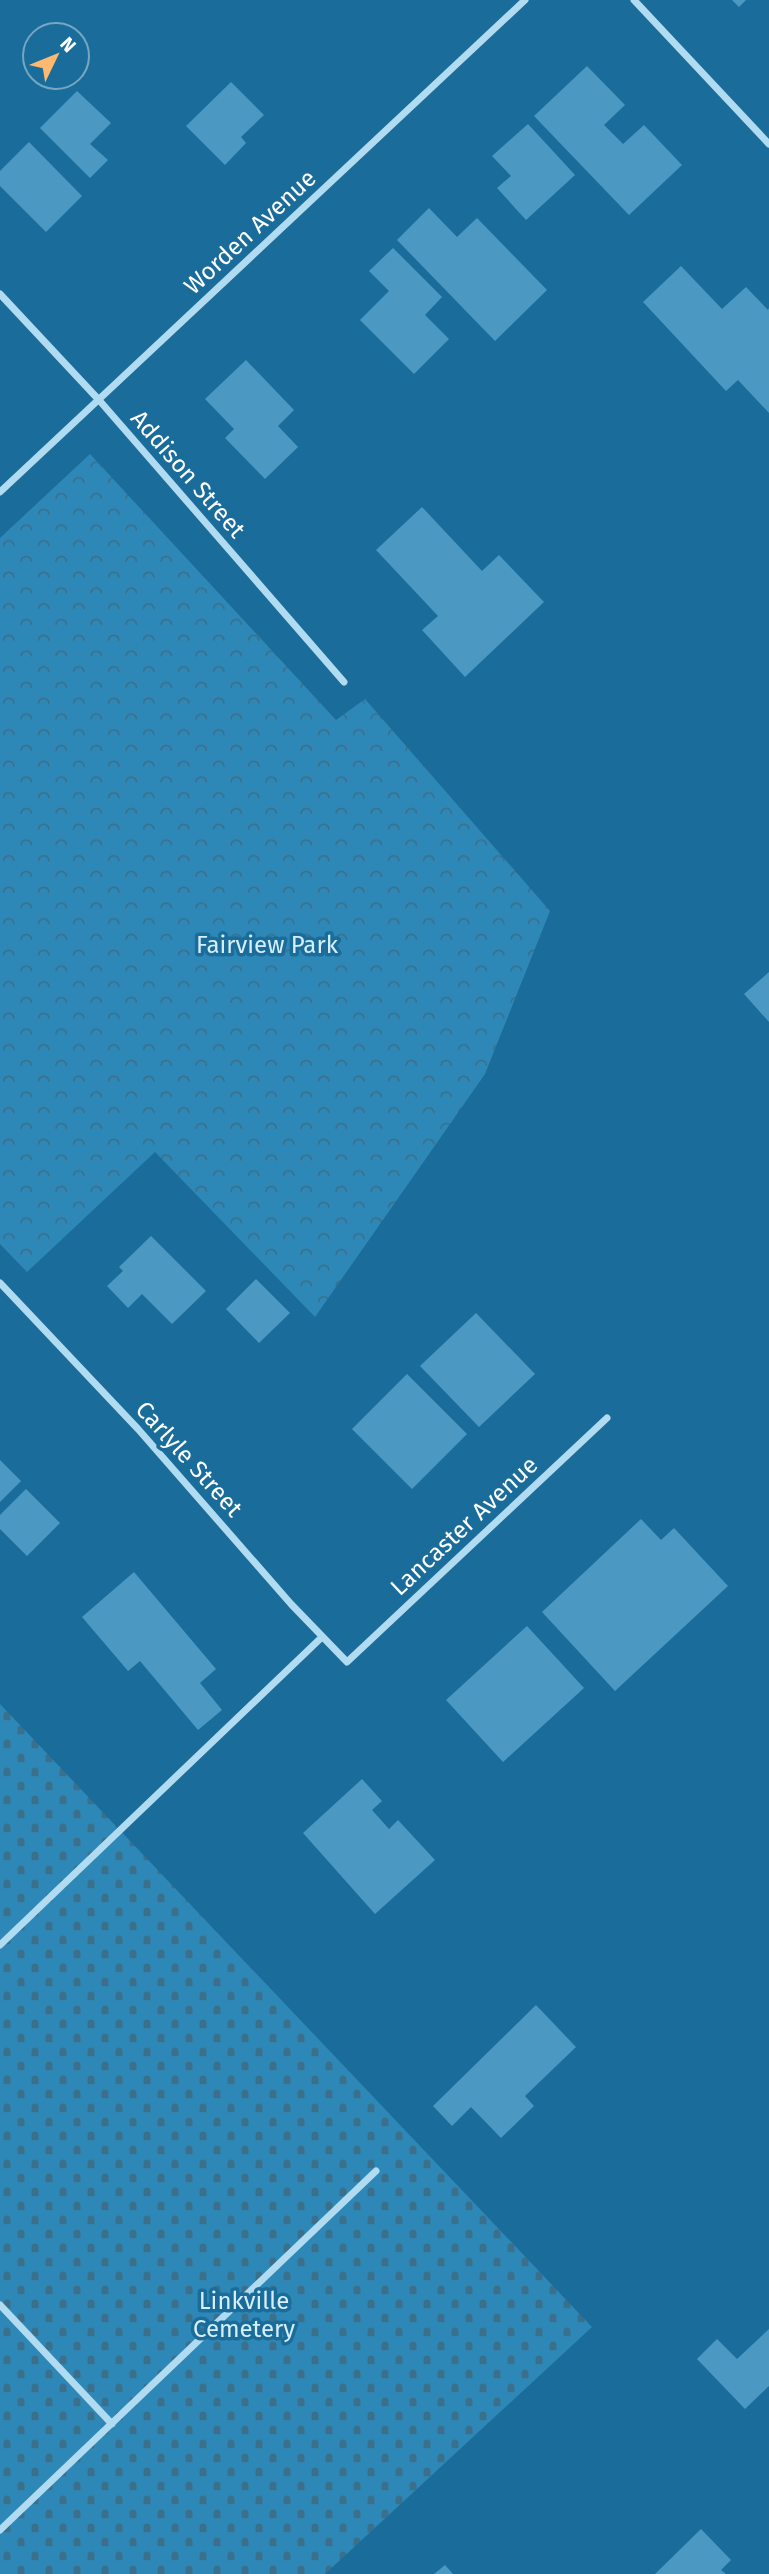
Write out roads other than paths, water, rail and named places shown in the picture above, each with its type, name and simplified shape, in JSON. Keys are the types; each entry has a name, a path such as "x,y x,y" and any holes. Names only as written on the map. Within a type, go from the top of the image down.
{"street":[{"name":"Worden Avenue","path":"0,492 525,0"},
{"path":"634,0 769,144"},
{"name":"Addison Street","path":"0,294 99,400 344,682"},
{"name":"Carlyle Street","path":"0,1283 138,1429 347,1662"},
{"name":"Lancaster Avenue","path":"347,1662 607,1418"},
{"path":"0,1945 322,1637"},
{"path":"0,2530 376,2171"},
{"path":"0,2305 112,2424"}],"park label":[{"name":"Fairview Park","path":"267,945"},
{"name":"Linkville Cemetery","path":"244,2315"}]}
